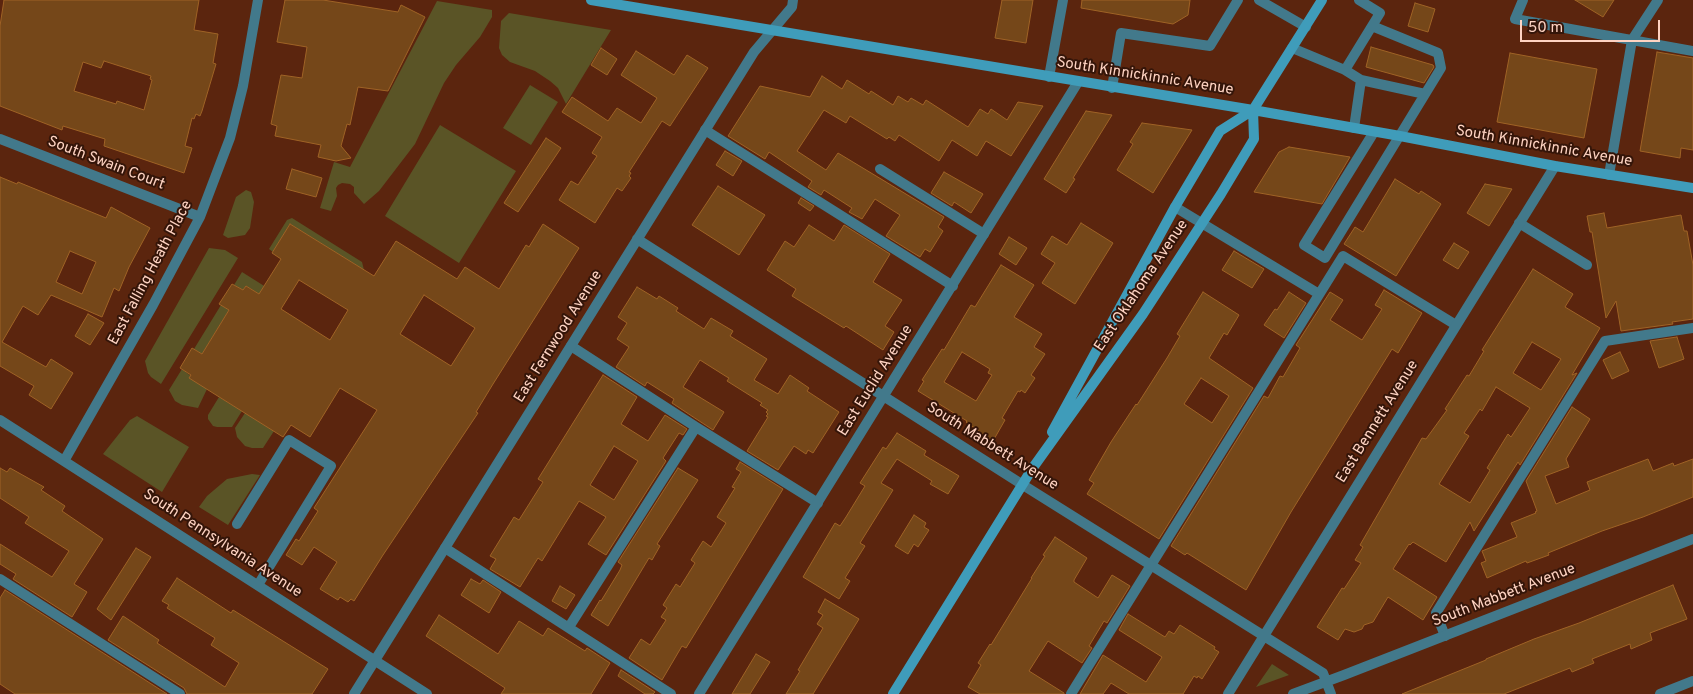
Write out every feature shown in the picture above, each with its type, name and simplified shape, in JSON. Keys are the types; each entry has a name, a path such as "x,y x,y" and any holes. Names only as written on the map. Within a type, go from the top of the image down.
{"main road":[{"name":"South Kinnickinnic Avenue","path":"591,0 1252,110 1555,166 1693,188"},
{"name":"East Oklahoma Avenue","path":"893,694 1032,469 1175,207 1220,131 1252,110 1322,0"},
{"name":"East Oklahoma Avenue","path":"1032,469 1143,314 1203,224 1254,139 1252,110"}],"street":[{"name":"East Falling Heath Place","path":"64,461 153,305 200,217 230,138 243,86 258,0"},
{"name":"East Fernwood Avenue","path":"354,694 754,52 792,7 793,0"},
{"path":"1049,77 1063,0"},
{"path":"1112,88 1121,33 1210,46 1238,0"},
{"path":"1259,0 1306,26"},
{"path":"1345,70 1380,13 1359,0"},
{"path":"1524,0 1515,20 1693,51"},
{"path":"1609,175 1632,40 1658,0"},
{"path":"1372,26 1438,53 1441,68 1325,258 1304,245 1374,132"},
{"path":"1292,48 1345,70 1361,80 1425,94"},
{"path":"1354,128 1361,80"},
{"name":"East Euclid Avenue","path":"699,694 1078,82"},
{"path":"705,130 953,286"},
{"name":"South Swain Court","path":"0,139 200,217"},
{"name":"East Bennett Avenue","path":"1228,694 1555,166"},
{"path":"880,169 984,234"},
{"path":"1175,207 1319,294"},
{"path":"1519,223 1587,265"},
{"name":"South Mabbett Avenue","path":"637,239 1264,635 1323,673 1326,682"},
{"path":"1071,694 1343,256 1456,325"},
{"path":"1445,636 1436,613 1606,341 1693,328"},
{"path":"571,346 818,503"},
{"name":"South Pennsylvania Avenue","path":"0,420 427,694"},
{"path":"569,627 696,427"},
{"path":"237,524 289,440 331,466 258,585"},
{"name":"South Mabbett Avenue","path":"1293,694 1693,539"},
{"path":"445,548 672,694"},
{"path":"0,579 180,694"},
{"path":"1660,694 1693,681"},
{"path":"1326,682 1331,694"}],"shaded area":[{"path":"437,1 492,10 492,17 480,37 456,65 444,83 415,144 379,191 364,204 354,193 354,187 350,184 342,183 336,188 337,196 331,211 320,208 334,162 350,167"},
{"path":"509,13 611,30 566,104 558,88 550,81 535,71 510,62 502,55 499,48 501,21"},
{"path":"530,85 558,102 531,145 503,128"},
{"path":"440,125 516,171 459,263 385,216"},
{"path":"246,190 251,192 254,202 250,228 245,235 228,238 223,235 236,197"},
{"path":"292,218 362,262 364,270 290,224 273,252 269,249 287,220"},
{"path":"209,248 225,250 238,258 161,384 148,373 145,361"},
{"path":"242,272 269,289 264,297 246,286 243,290 234,285"},
{"path":"221,305 229,310 202,354 194,349"},
{"path":"182,369 207,389 198,408 182,405 175,401 169,390"},
{"path":"219,397 242,411 232,427 213,426 208,419 208,415"},
{"path":"245,413 274,431 263,448 245,446 237,437 235,428"},
{"path":"137,416 189,447 162,492 103,454 130,420"},
{"path":"252,474 260,475 228,525 199,507 207,496 227,479"},
{"path":"1272,664 1289,675 1256,687"}],"building":[{"path":"4,0 199,0 194,30 218,34 213,63 216,64 200,116 196,114 194,119 192,118 185,146 192,148 184,173 104,146 105,139 63,126 62,130 0,106 0,26","holes":["104,61 151,76 150,79 152,80 144,110 117,101 116,104 74,91 83,62 101,68"]},
{"path":"285,0 323,0 398,12 401,5 425,17 388,91 358,87 350,125 347,124 341,146 351,158 336,161 318,157 321,145 275,136 277,126 271,124 281,75 302,78 307,47 277,42"},
{"path":"1002,0 1033,0 1026,43 995,38"},
{"path":"1082,0 1190,0 1188,15 1173,24 1081,8"},
{"path":"1575,0 1614,0 1603,17"},
{"path":"1415,3 1435,9 1428,32 1408,26"},
{"path":"1371,47 1433,65 1434,67 1424,83 1366,67"},
{"path":"601,48 617,59 607,75 591,65"},
{"path":"636,51 674,75 687,55 708,68 670,126 662,121 629,172 631,173 629,176 631,178 622,191 617,188 595,223 559,200 571,181 578,185 597,156 592,153 602,137 562,112 572,97 608,121 617,108 641,123 657,98 621,75"},
{"path":"1657,52 1693,58 1693,150 1681,148 1680,158 1640,151"},
{"path":"1510,53 1597,69 1584,138 1497,122"},
{"path":"822,76 842,89 847,80 869,94 871,91 893,105 898,96 908,102 911,98 923,105 926,100 968,127 980,109 988,114 991,109 1007,120 1018,102 1043,106 1011,156 986,141 977,156 952,140 939,161 899,135 895,141 889,137 887,139 850,116 846,123 824,110 797,151 826,170 838,153 944,217 938,227 943,231 930,252 925,249 920,257 886,236 900,215 875,199 862,219 849,212 852,208 824,190 821,195 808,187 812,181 769,152 765,159 728,136 760,86 810,97"},
{"path":"1086,111 1112,115 1073,178 1075,179 1066,193 1044,179"},
{"path":"1142,123 1192,130 1153,193 1117,170 1133,144 1130,142"},
{"path":"546,138 561,148 518,212 504,203"},
{"path":"1289,147 1350,157 1322,204 1254,192 1279,152"},
{"path":"725,151 742,161 733,176 716,165"},
{"path":"292,169 322,178 316,197 286,189"},
{"path":"944,172 983,194 971,213 954,202 952,206 931,193"},
{"path":"0,177 17,184 18,182 106,218 111,207 150,228 129,267 119,291 114,288 102,317 51,295 38,315 23,306 2,342 46,367 51,359 73,373 51,409 29,395 34,386 0,366","holes":["70,251 96,262 82,294 56,282"]},
{"path":"1395,179 1419,194 1421,191 1441,204 1396,276 1344,244 1355,227 1363,232"},
{"path":"1485,184 1512,189 1489,226 1467,213"},
{"path":"718,186 765,215 739,255 692,225"},
{"path":"801,198 814,206 810,211 798,203"},
{"path":"1604,213 1607,228 1681,215 1684,231 1687,231 1693,265 1693,319 1672,322 1673,324 1621,331 1616,301 1606,318 1592,232 1590,232 1587,216"},
{"path":"1081,223 1113,243 1075,304 1042,283 1055,263 1041,254 1052,236 1067,245"},
{"path":"290,224 374,276 396,241 457,279 465,267 499,289 526,245 529,247 543,224 579,248 493,384 476,412 478,413 354,601 351,599 348,602 340,597 338,600 320,589 337,562 314,547 302,565 286,555 296,539 299,541 318,511 314,508 377,410 340,388 310,437 291,425 283,437 189,378 191,375 180,368 192,348 202,354 229,310 219,304 232,284 243,290 246,286 259,294 281,259 272,253","holes":["299,280 348,310 330,340 281,309","424,295 475,328 451,366 400,334"]},
{"path":"809,225 834,241 844,225 890,254 873,282 902,300 885,326 894,332 883,350 846,326 844,328 792,296 796,289 767,270 785,241 794,247"},
{"path":"1009,237 1027,248 1016,265 999,254"},
{"path":"1454,243 1469,252 1458,269 1443,260"},
{"path":"1234,251 1264,269 1252,288 1222,270"},
{"path":"1001,265 1034,285 1014,317 1042,334 1034,347 1045,354 1031,375 1035,378 1025,393 1021,390 1020,392 1018,391 1002,418 1005,420 993,441 967,421 918,391 924,381 922,380 942,349 944,350 971,305 975,307","holes":["962,352 990,369 988,373 992,375 976,401 944,382"]},
{"path":"1533,269 1573,294 1565,307 1600,328 1572,375 1577,373 1520,465 1518,462 1474,531 1470,522 1446,562 1413,542 1409,544 1393,569 1437,597 1423,620 1388,597 1373,622 1364,625 1362,629 1354,632 1345,629 1338,640 1317,627 1361,563 1355,560 1363,547 1360,545 1422,438 1426,439 1447,410 1445,409 1467,375 1469,376 1484,351 1482,350","holes":["1532,342 1561,359 1541,390 1513,373","1496,387 1530,408 1511,437 1508,434 1487,468 1490,470 1470,503 1439,484 1469,436 1464,433 1480,409 1482,411"]},
{"path":"637,287 657,299 659,296 678,308 676,311 704,329 711,318 733,331 730,336 767,359 754,380 778,394 790,375 809,388 807,391 839,412 813,453 808,450 806,454 794,446 778,470 747,451 768,417 766,412 768,410 760,405 762,403 727,381 729,378 700,360 683,387 724,412 713,430 672,403 674,399 647,382 645,386 616,367 629,347 617,339 627,323 618,317"},
{"path":"1384,290 1422,313 1398,353 1392,349 1291,512 1246,590 1187,553 1185,555 1171,546 1264,396 1268,398 1280,376 1283,377 1300,348 1296,345 1330,292 1343,300 1330,320 1362,340 1382,309 1375,305"},
{"path":"1203,292 1239,315 1227,335 1224,333 1209,358 1253,388 1159,539 1087,494 1094,483 1089,480 1111,442 1167,358 1180,336 1177,334","holes":["1201,378 1229,396 1212,423 1184,404"]},
{"path":"1289,292 1306,303 1284,338 1264,325"},
{"path":"88,314 104,323 90,345 75,336"},
{"path":"1677,337 1684,359 1659,368 1650,341"},
{"path":"1620,352 1629,371 1612,379 1603,360"},
{"path":"603,375 637,397 621,424 648,441 665,415 687,429 683,435 679,433 663,458 666,461 606,555 588,544 606,517 579,501 542,561 538,558 520,587 490,569 496,559 490,556 514,517 519,520 543,482 538,479","holes":["614,446 638,461 614,500 590,485"]},
{"path":"1572,407 1590,419 1566,459 1569,467 1545,476 1556,504 1590,490 1587,482 1648,459 1653,471 1673,463 1674,466 1693,459 1693,497 1602,531 1548,553 1549,555 1527,563 1526,561 1487,578 1481,563 1486,561 1482,551 1517,537 1511,523 1536,513 1537,511 1526,481"},
{"path":"897,433 926,451 924,455 959,476 948,494 930,484 932,481 897,459 881,483 893,490 860,543 865,546 845,578 850,581 839,599 803,577 835,523 840,526 846,517 865,486 860,483 883,447 886,449"},
{"path":"740,462 783,489 686,648 682,646 662,680 629,658 641,639 650,645 666,620 661,617 667,608 663,605 676,584 680,587 695,563 691,560 703,541 711,547 726,523 717,517 735,488 732,487 741,472 736,469"},
{"path":"0,468 7,472 10,468 44,487 41,490 65,506 62,511 103,539 74,584 87,592 72,617 13,579 16,574 0,564 0,544 52,577 69,551 25,523 29,517 0,498"},
{"path":"678,468 698,480 657,544 660,546 652,560 649,558 608,626 591,615 620,570 622,565 618,562"},
{"path":"914,515 926,523 924,527 929,530 918,547 914,544 908,554 895,546"},
{"path":"1055,537 1087,558 1074,582 1098,598 1112,575 1130,586 1107,623 1104,621 1089,646 1092,648 1082,663 1048,641 1029,671 1064,694 980,694 968,687 981,665 978,663 1032,578 1045,556 1043,555"},
{"path":"136,548 151,557 111,620 97,609"},
{"path":"177,578 231,613 233,610 328,669 312,694 187,694 184,688 108,640 123,616 159,640 157,643 225,687 239,663 211,645 215,638 167,608 169,605 162,601"},
{"path":"471,579 480,584 483,580 501,592 489,613 461,595"},
{"path":"1673,585 1687,619 1650,633 1652,640 1631,649 1630,644 1592,659 1594,663 1572,672 1570,668 1504,694 1402,694 1534,639"},
{"path":"560,586 575,595 566,609 552,601"},
{"path":"5,590 167,694 15,694 0,684 0,598"},
{"path":"825,599 859,619 813,694 786,694 823,628 817,624 823,615 818,612"},
{"path":"1128,614 1165,637 1169,631 1174,634 1180,625 1215,647 1214,649 1219,652 1202,679 1194,676 1183,694 1129,694 1111,683 1103,694 1080,694 1103,655 1146,682 1162,657 1119,630"},
{"path":"439,615 498,654 519,621 543,636 548,628 585,651 587,648 610,663 591,694 501,694 505,688 426,636"},
{"path":"756,654 770,662 750,694 732,694"},
{"path":"621,670 655,692 653,694 645,694 618,676"}]}
